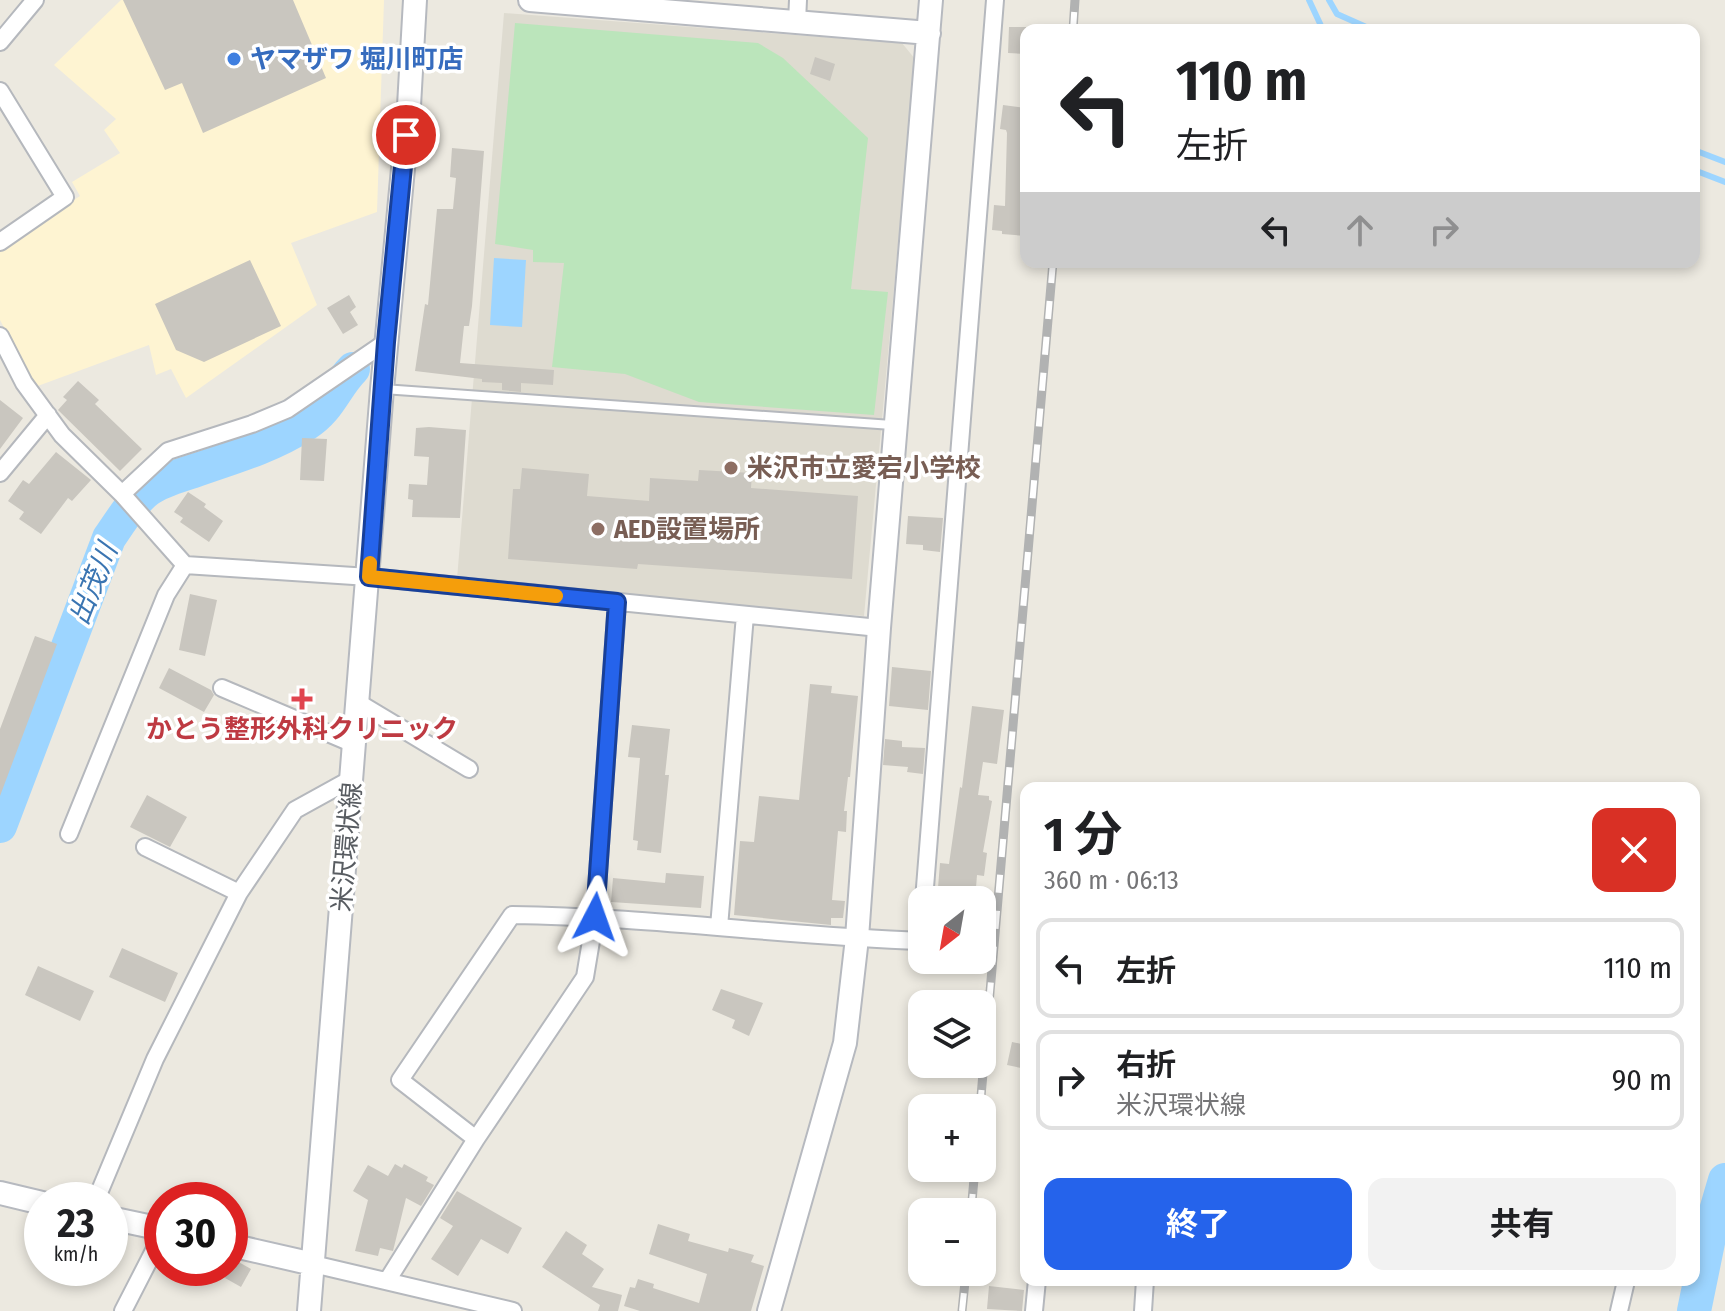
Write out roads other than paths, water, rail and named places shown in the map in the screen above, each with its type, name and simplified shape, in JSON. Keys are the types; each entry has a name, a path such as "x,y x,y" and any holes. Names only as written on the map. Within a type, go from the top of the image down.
{"street":[{"path":"0,42 35,0"},
{"name":"米沢環状線","path":"309,1311 382,389 409,106 415,0"},
{"path":"530,0 798,11 929,33"},
{"path":"769,1311 845,1043 857,938 879,628 931,0"},
{"path":"925,886 995,0"},
{"path":"0,91 65,197 0,242"},
{"path":"0,336 24,383 62,435 122,494 185,565 369,577 879,628"},
{"path":"122,494 168,451 288,409 386,342"},
{"path":"0,473 48,415"},
{"path":"69,834 166,595 185,565"},
{"path":"387,1281 476,1139 585,977 595,917 617,602"},
{"path":"719,927 745,615"},
{"path":"222,688 356,745"},
{"path":"359,703 469,769"},
{"path":"104,1182 155,1059 239,893 295,810 353,778"},
{"path":"145,847 239,893"},
{"path":"476,1139 400,1080 512,915 595,917 908,940"},
{"path":"0,1193 24,1199"},
{"path":"248,1249 513,1311"},
{"path":"123,1311 144,1268"},
{"path":"1034,1311 1036,1286"},
{"path":"1143,1311 1145,1286"},
{"path":"1619,1311 1625,1286"}],"lane":[{"path":"382,389 895,426"}],"water":[{"path":"494,258 526,260 522,327 490,325"}],"waterway":[{"path":"1309,0 1320,24"},
{"path":"1329,0 1337,14 1360,24"},
{"path":"1700,152 1725,162"},
{"path":"1700,172 1725,182"},
{"name":"出茂川","path":"0,826 109,538 127,512 142,495 159,483 254,450 306,424 327,405 353,369"},
{"path":"1700,1282 1725,1180"},
{"path":"1694,1311 1699,1286"}],"railway":[{"path":"1073,24 1075,0"},
{"path":"981,1094 1052,268"},
{"path":"972,1198 974,1182"},
{"path":"962,1311 965,1286"}],"place":[{"name":"ヤマザワ 堀川町店","path":"234,59"},
{"name":"米沢市立愛宕小学校","path":"731,468"},
{"name":"AED設置場所","path":"598,529"},
{"name":"かとう整形外科クリニック","path":"302,699"}]}
